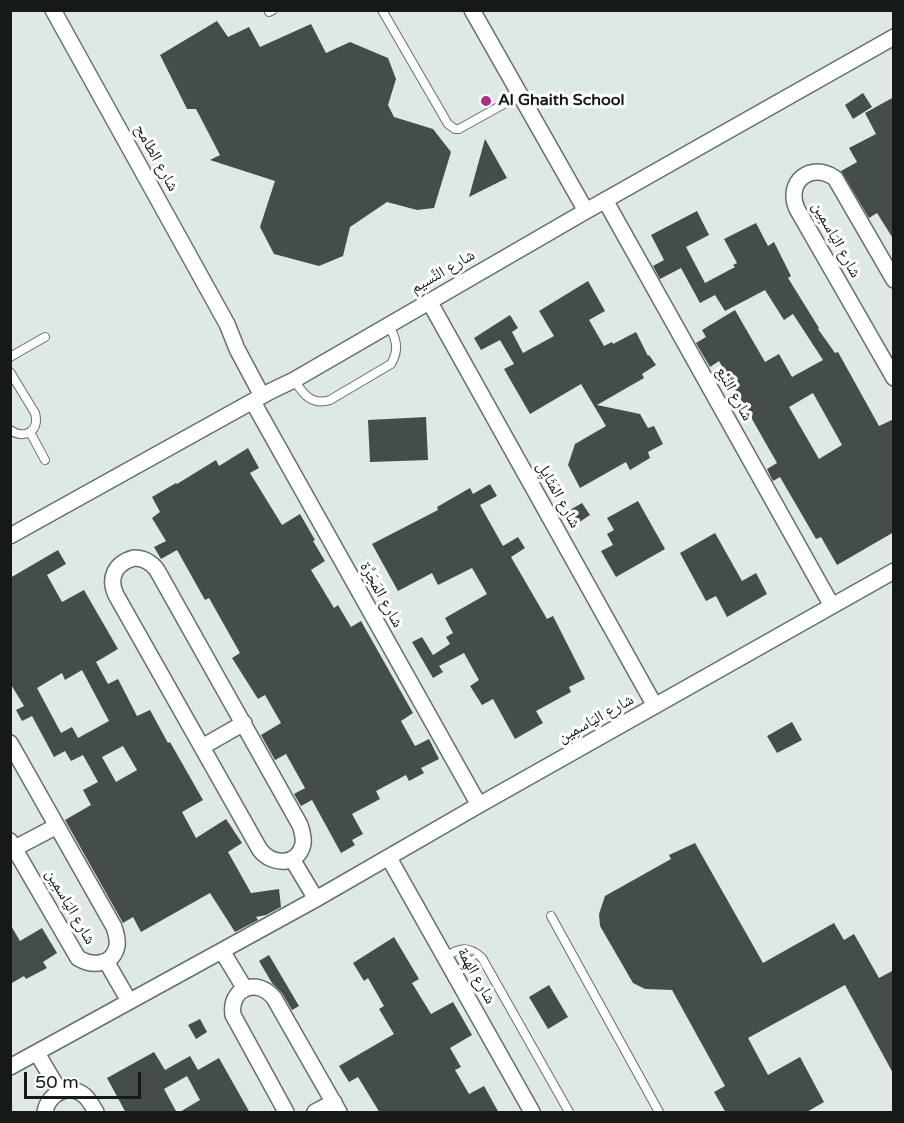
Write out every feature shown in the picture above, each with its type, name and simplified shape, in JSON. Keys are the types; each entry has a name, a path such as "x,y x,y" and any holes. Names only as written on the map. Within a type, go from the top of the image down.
{"street":[{"name":"شارع الطامح","path":"52,10 227,324 244,343 262,396"},
{"path":"472,10 586,211"},
{"name":"شارع النَّسيم","path":"10,536 294,380 605,200 894,38"},
{"name":"شارع اليَاسمِين","path":"894,280 835,178 815,171 803,177 795,188 795,202 888,357 894,378"},
{"name":"شارع النَّبْع","path":"605,200 832,606"},
{"name":"شارع المَثَايِل","path":"429,301 656,706"},
{"name":"شارع المَجَرَّة","path":"262,396 478,805"},
{"path":"141,558 153,564 244,723 300,825 303,844 292,859 278,862 265,856 260,850 113,589 113,575 121,563 141,558"},
{"name":"شارع اليَاسمِين","path":"10,1067 316,899 894,571"},
{"path":"202,747 244,723"},
{"name":"شارع اليَاسمِين","path":"10,743 57,826 114,927 117,939 115,952 99,964 92,964 78,958 13,844 57,826"},
{"name":"شارع الهِمَّة","path":"389,858 532,1113"},
{"path":"292,859 316,899"},
{"path":"222,951 244,989"},
{"name":"شارع اليَاسمِين","path":"106,961 129,1001"},
{"path":"286,1113 233,1015 233,1002 236,996 252,986 270,993 274,998 337,1108 315,1113"},
{"path":"37,1053 60,1092"},
{"path":"45,1113 49,1101 66,1090 80,1093 90,1102 96,1113"}],"lane":[{"path":"382,10 451,128 459,129 520,95"},
{"path":"294,380 309,399 320,401 330,400 351,388 391,363 396,357 397,342 388,324"},
{"path":"10,357 45,337"},
{"path":"10,372 36,413 36,423 30,432 21,434 10,430"},
{"path":"30,432 45,460"},
{"path":"551,916 659,1113"},
{"path":"445,957 454,951 464,949 471,950 482,958 569,1113"}],"building":[{"path":"217,21 228,37 249,27 260,47 311,24 326,53 350,42 388,58 396,79 388,105 394,117 433,129 451,152 434,208 417,210 387,202 350,227 343,256 319,266 274,254 260,227 275,181 210,160 220,155 196,109 187,109 160,55"},
{"path":"863,93 872,107 853,119 845,105"},
{"path":"894,97 894,240 877,213 869,218 841,171 857,162 849,148 876,134 865,113"},
{"path":"485,139 507,178 469,197"},
{"path":"697,211 709,235 686,247 705,283 735,267 733,265 737,263 724,239 756,223 768,246 774,242 791,276 788,278 818,329 835,353 838,352 879,426 894,419 894,532 837,565 821,537 816,539 780,477 773,481 767,469 777,463 719,361 710,367 696,343 706,337 702,330 735,310 765,362 779,354 792,377 823,360 793,314 784,320 765,290 725,311 715,295 700,303 681,268 660,279 653,266 664,260 651,235","holes":["813,393 842,445 819,459 789,407"]},
{"path":"588,281 605,311 589,320 604,346 636,332 648,356 656,365 642,374 644,378 597,405 640,414 648,428 654,426 663,444 648,452 650,458 630,470 626,462 580,488 568,465 575,444 606,426 581,384 530,414 504,369 514,364 500,340 481,350 474,338 510,315 518,328 512,332 523,353 554,336 539,311"},
{"path":"426,417 428,460 370,462 368,420"},
{"path":"248,448 259,468 250,473 282,525 300,514 325,561 311,570 334,608 338,605 351,627 361,621 413,713 401,721 415,746 429,739 439,759 421,768 424,773 409,781 406,775 376,791 380,799 352,814 363,834 352,840 355,845 341,853 312,800 301,806 294,794 305,788 286,754 275,760 261,735 281,723 265,695 258,699 232,658 240,653 209,598 205,600 177,550 161,559 154,547 166,541 152,518 160,512 152,497 216,460 219,466"},
{"path":"490,484 497,496 480,505 503,546 518,537 525,548 511,557 547,619 553,616 585,679 569,687 571,692 536,711 543,723 515,739 493,699 482,705 470,686 479,680 464,653 439,666 443,672 433,678 412,642 422,637 433,655 450,644 446,637 453,633 445,618 487,594 472,568 438,585 432,573 398,591 372,544 438,510 437,507 470,488 473,494"},
{"path":"638,501 665,549 616,577 601,551 613,545 607,534 614,530 607,518"},
{"path":"582,503 590,515 578,523 570,510"},
{"path":"715,533 742,581 756,573 767,594 727,617 716,596 706,601 680,553"},
{"path":"58,550 66,564 47,575 62,602 84,590 118,649 96,662 108,684 118,679 137,716 150,710 203,800 182,812 196,838 226,819 242,843 228,852 251,893 279,889 281,907 266,915 256,917 258,920 235,932 210,893 141,932 133,917 123,923 65,820 91,805 83,790 98,782 83,755 71,761 65,751 54,757 32,716 22,721 16,710 24,706 10,683 10,578","holes":["82,670 109,721 78,738 72,727 61,733 37,688 62,673 65,680","123,746 137,770 116,782 102,757"]},
{"path":"792,722 802,740 777,753 767,736"},
{"path":"695,843 763,963 834,923 844,940 854,934 879,978 894,970 894,1075 845,985 748,1038 768,1075 800,1057 824,1102 805,1113 726,1113 714,1092 725,1086 672,990 645,989 633,983 600,926 599,914 605,896 671,859 669,855"},
{"path":"10,924 20,941 42,928 57,953 43,962 47,968 10,984"},
{"path":"394,937 419,979 412,983 431,1014 453,1002 472,1035 450,1048 461,1067 455,1070 469,1094 484,1086 499,1113 380,1113 358,1077 349,1082 339,1066 394,1034 379,1009 384,1006 368,978 364,981 353,963"},
{"path":"269,955 299,1006 292,1010 259,961"},
{"path":"549,985 568,1017 548,1029 529,997"},
{"path":"200,1019 207,1032 196,1039 188,1025"},
{"path":"154,1052 165,1070 190,1056 198,1070 219,1058 250,1113 178,1113 200,1100 187,1076 164,1089 177,1113 126,1113 107,1078"}],"place":[{"name":"Al Ghaith School","path":"486,101"}]}
